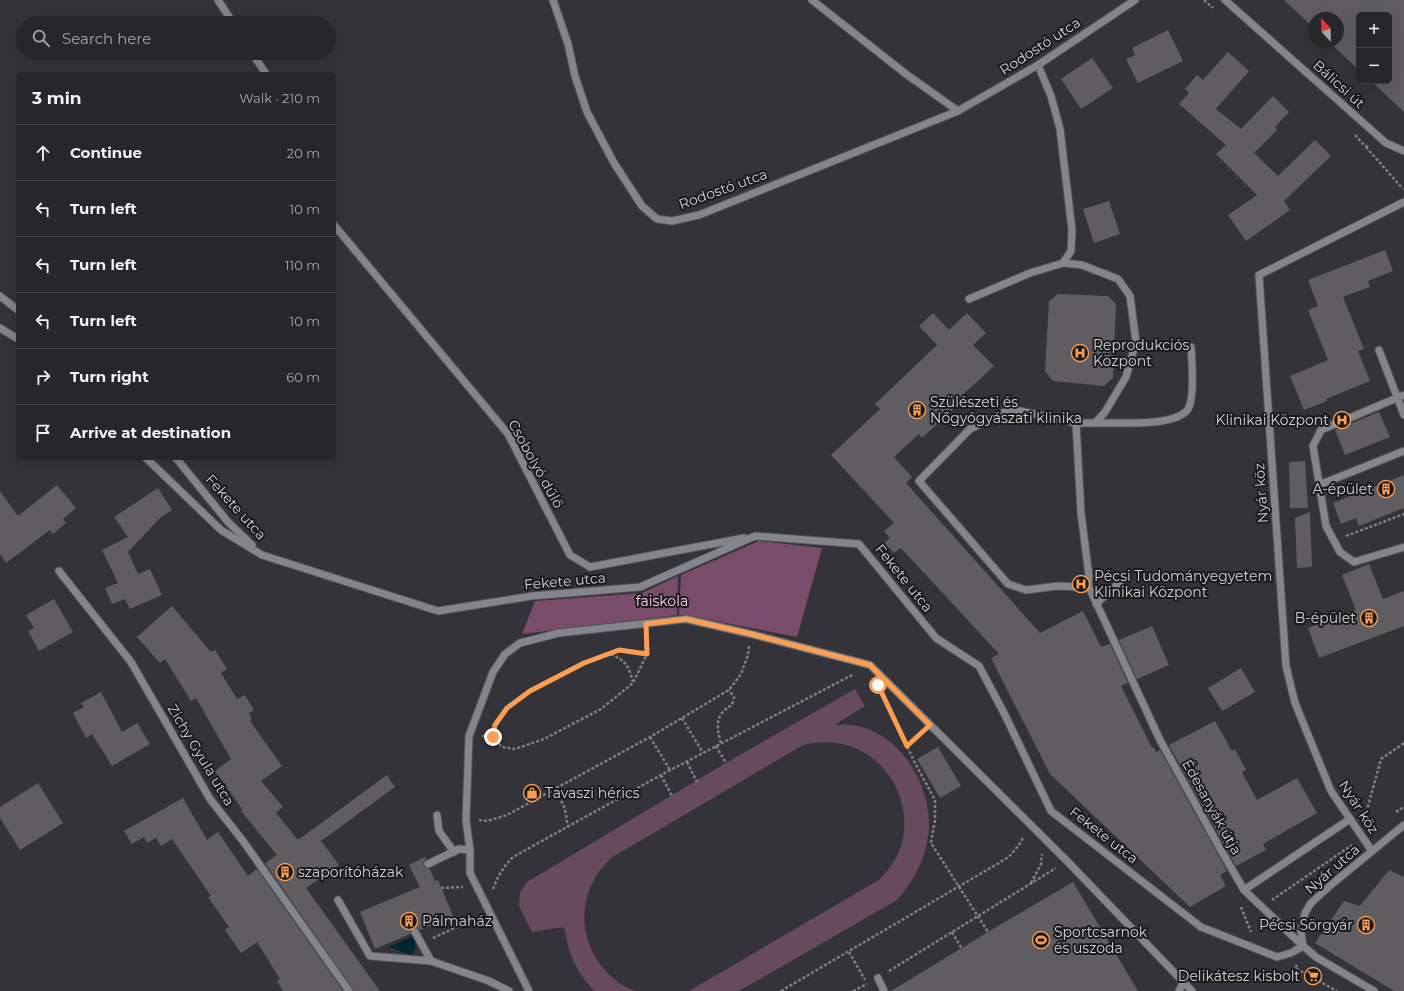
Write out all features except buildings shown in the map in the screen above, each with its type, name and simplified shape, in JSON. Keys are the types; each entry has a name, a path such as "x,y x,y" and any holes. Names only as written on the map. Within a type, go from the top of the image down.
{"street":[{"path":"218,0 228,16"},
{"name":"Rodostó utca","path":"553,0 568,44 587,112 614,163 642,206 657,219 672,221 699,215 958,111 1038,65 1061,48 1135,0"},
{"path":"812,0 906,74 958,111"},
{"name":"Bálicsi út","path":"1225,0 1386,142 1404,151"},
{"path":"257,60 265,72"},
{"path":"1038,65 1051,96 1060,129 1072,230 1071,251 1063,264"},
{"name":"Nyár köz","path":"1372,851 1331,791 1295,703 1286,666 1259,275 1404,202"},
{"name":"Csobolyó dűlő","path":"336,227 508,434 570,555 590,567 755,536"},
{"path":"969,299 1030,273 1063,264 1082,265 1118,279 1130,296 1136,342 1126,377 1105,412 1095,422"},
{"path":"0,296 16,308"},
{"path":"0,328 16,338"},
{"path":"1076,423 1081,513 1089,576 1088,585 1080,587 1058,586 1026,590 1008,584 918,481 970,429 1011,409 1076,423 1162,422 1177,417 1188,409 1193,389 1191,347"},
{"path":"1379,350 1401,397 1404,415"},
{"path":"1401,397 1321,430 1313,446 1326,526 1340,552 1354,562 1404,547"},
{"path":"1320,485 1404,451"},
{"name":"Fekete utca","path":"148,460 221,530 262,555 438,611 532,596 640,587 755,536 859,544 936,638 979,666 1005,715 1051,811 1201,926 1277,957 1305,947"},
{"name":"Fekete utca","path":"178,460 228,522 262,555"},
{"name":"Zichy Gyula utca","path":"59,571 130,662 210,799 243,841 349,991"},
{"path":"1096,604 1120,582"},
{"name":"Édesanyák útja","path":"1088,585 1159,738 1244,890 1316,956 1374,991"},
{"path":"529,991 470,873 470,850 466,820 470,736 493,672 505,654 520,643 558,633 686,619 751,634 870,665 1067,861 1192,991"},
{"path":"437,815 439,831 454,852"},
{"path":"1244,890 1350,819"},
{"name":"Nyár utca","path":"1305,947 1301,932 1305,913 1311,903 1404,825"},
{"path":"428,864 459,849 470,850"},
{"path":"338,900 370,956 430,961 489,981 509,991"},
{"path":"415,932 430,961"},
{"path":"878,978 884,991"},
{"path":"1179,991 1183,983"}],"path":[{"path":"1365,146 1404,190"},
{"path":"1334,541 1404,514"},
{"path":"470,736 493,737 502,747 515,749 544,739 601,709 633,683 647,654 646,624"},
{"path":"466,820 487,821 507,815 650,737 730,690 740,674 748,656 751,634"},
{"path":"493,737 495,725 507,708 530,691 584,663 619,650 647,654"},
{"path":"610,653 624,661 630,672 633,683"},
{"path":"421,943 490,912 492,893 498,877 504,866 513,857 670,770 870,665"},
{"path":"721,743 717,729 720,714 724,709 732,704 734,697 730,690"},
{"path":"884,698 914,761 936,800 935,820 931,843 988,932"},
{"path":"682,718 703,753"},
{"path":"907,746 930,725"},
{"path":"650,737 670,770"},
{"path":"1365,817 1381,759 1404,743"},
{"path":"716,746 726,763"},
{"path":"687,762 697,782"},
{"path":"661,775 672,796"},
{"path":"553,790 553,795 563,804 568,827"},
{"path":"1392,816 1404,807"},
{"path":"781,991 1009,858 1021,842 1023,836"},
{"path":"1031,883 1041,864 1043,837"},
{"path":"1272,900 1363,838"},
{"path":"853,991 878,978 1067,861"},
{"path":"441,888 477,886"},
{"path":"952,932 962,949"},
{"path":"1305,947 1295,968 1337,991"},
{"path":"849,952 867,984"}],"shaded area":[{"path":"855,689 865,706 834,725 854,725 871,730 888,740 913,768 927,804 929,823 927,844 924,855 910,883 897,900 739,991 689,991 879,880 889,869 897,856 903,839 904,822 902,805 897,789 888,774 876,761 862,751 846,745 829,742 803,745 611,858 600,871 587,896 585,929 589,944 597,959 607,972 620,983 635,991 594,991 577,969 568,946 564,927 532,932 519,906 520,893 527,882 726,763"}],"green space":[{"path":"759,541 822,548 797,637 679,614 681,575"},
{"name":"faiskola","path":"678,576 677,615 522,634 535,601 642,593"}],"water":[{"path":"413,936 416,946 411,955 388,947"}],"place":[{"name":"Reprodukciós Központ","path":"1080,353"},
{"name":"Szülészeti és Nőgyógyászati klinika","path":"917,410"},
{"name":"Klinikai Központ","path":"1342,420"},
{"name":"A-épület","path":"1386,489"},
{"name":"Pécsi Tudományegyetem Klinikai Központ","path":"1081,584"},
{"name":"B-épület","path":"1369,618"},
{"name":"Tavaszi hérics","path":"532,793"},
{"name":"szaporítóházak","path":"285,872"},
{"name":"Pálmaház","path":"409,921"},
{"name":"Pécsi Sörgyár","path":"1366,925"},
{"name":"Sportcsarnok és uszoda","path":"1041,940"},
{"name":"Delikátesz kisbolt","path":"1313,976"}],"route":[{"path":"493,737 495,725 507,708 530,691 584,663 619,650 647,654 646,624 686,619 751,634 870,665 930,725 907,746 878,685"}]}
